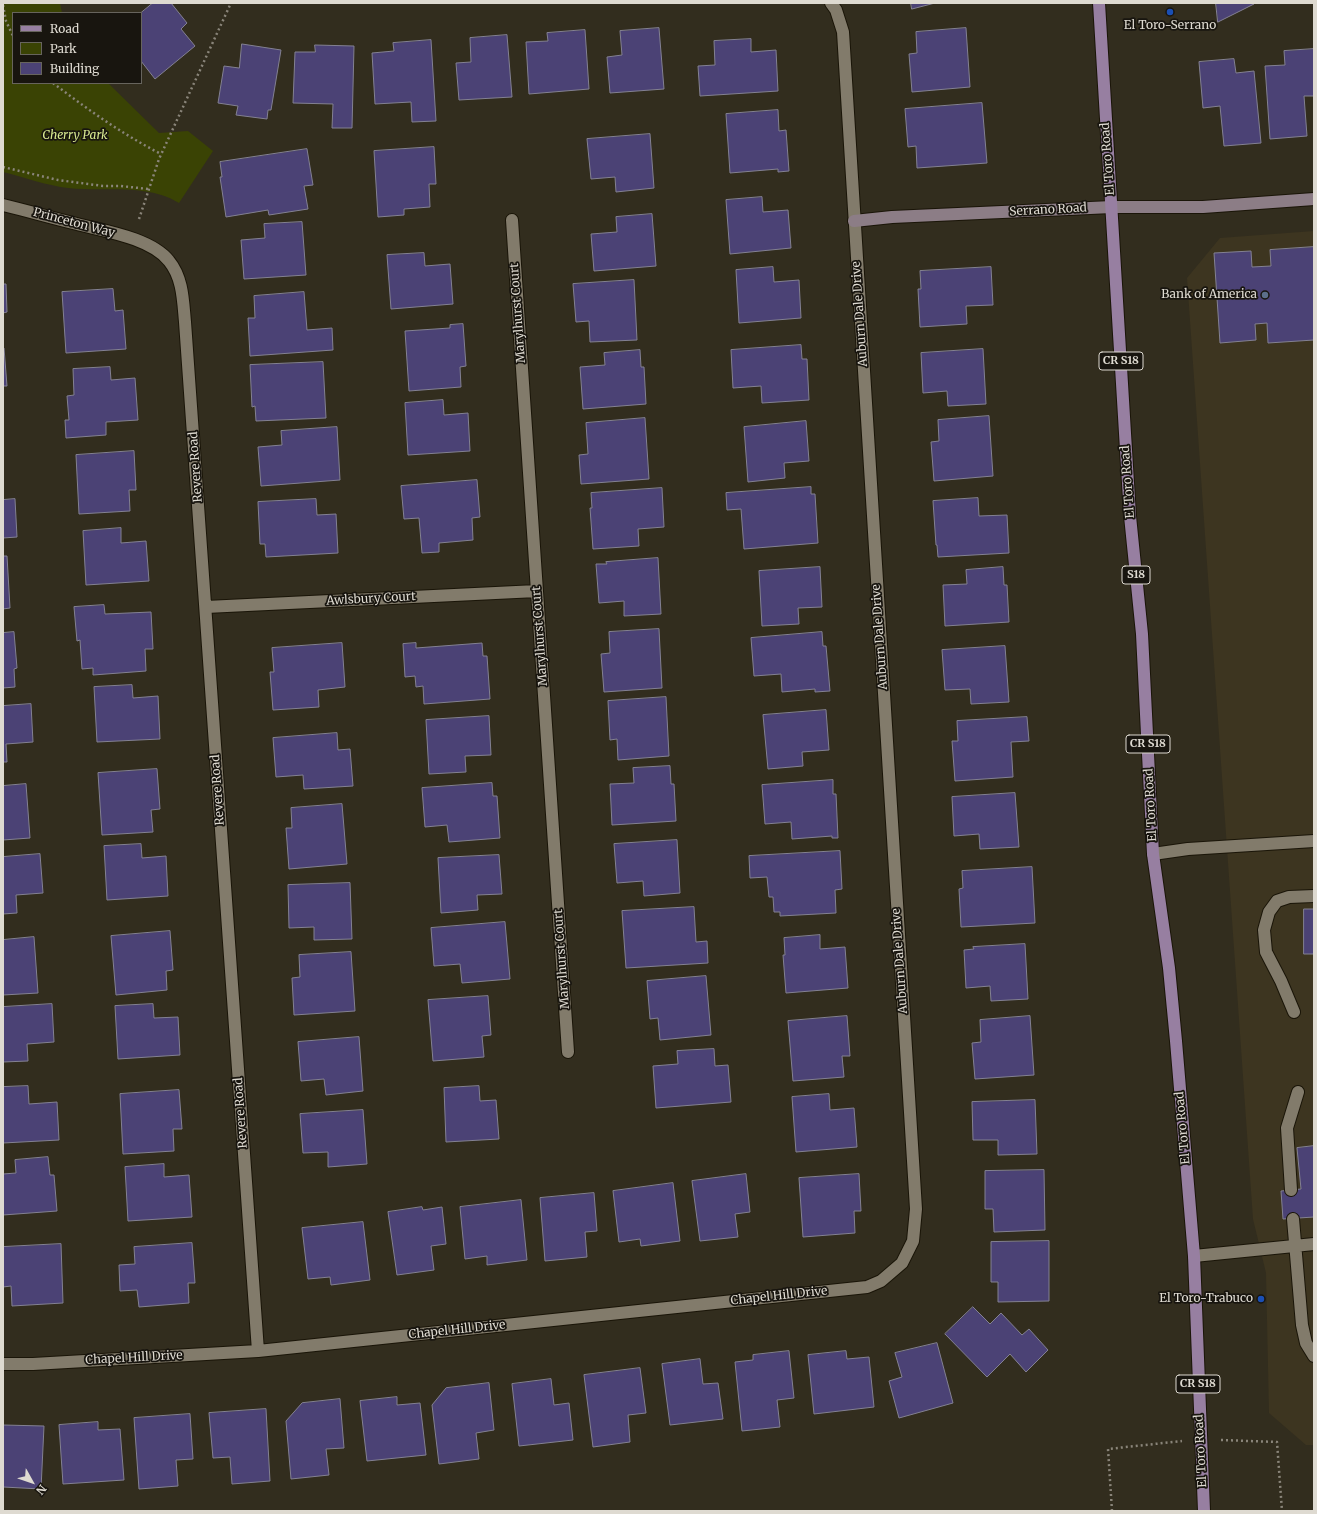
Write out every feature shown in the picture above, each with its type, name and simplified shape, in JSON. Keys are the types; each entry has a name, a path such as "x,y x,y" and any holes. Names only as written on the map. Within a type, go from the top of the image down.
{"main road":[{"name":"El Toro Road","path":"1099,3 1130,516 1142,634 1154,854 1169,968 1194,1256 1204,1511"}],"street":[{"name":"Auburn Dale Drive","path":"834,6 843,32 916,1209 914,1241 902,1263"},
{"name":"Serrano Road","path":"854,221 892,217 1112,207 1203,207 1314,199"},
{"name":"Princeton Way","path":"3,205 132,239 145,244"},
{"name":"Marylhurst Court","path":"512,220 568,1052"},
{"name":"Revere Road","path":"145,244 157,250 169,260 177,273 182,291 186,330 258,1352"},
{"name":"Awlsbury Court","path":"206,607 537,591"},
{"path":"1154,854 1188,849 1314,841"},
{"path":"1294,1012 1281,981 1266,952 1264,930 1268,912 1277,901 1290,897 1314,896"},
{"path":"1291,1190 1286,1128 1298,1092"},
{"path":"1294,1219 1302,1324 1306,1343 1314,1356"},
{"path":"1194,1256 1314,1244"},
{"name":"Chapel Hill Drive","path":"3,1364 33,1364 258,1352 867,1287 881,1281 902,1263"}],"path":[{"path":"132,239 160,154 231,3"},
{"path":"3,5 6,21 12,34"},
{"path":"54,84 133,140 160,154"},
{"path":"3,167 58,180 102,186 148,189"}],"shaded area":[{"path":"1314,231 1314,1445 1306,1445 1269,1413 1266,1273 1253,1219 1187,278 1220,238"}],"green space":[{"name":"Cherry Park","path":"3,3 60,3 62,12 12,12 12,84 109,84 159,133 188,131 213,151 179,203 167,197 153,193 125,190 68,188 3,172"}],"building":[{"path":"153,3 171,3 187,23 181,29 195,46 155,79 142,62 142,12"},
{"path":"911,3 935,3 912,9"},
{"path":"1216,3 1254,3 1254,4 1218,22"},
{"path":"659,28 664,89 610,93 607,57 622,55 620,31"},
{"path":"966,28 970,87 912,92 909,54 917,53 916,32"},
{"path":"585,30 589,89 529,94 526,42 548,41 547,33"},
{"path":"507,35 512,97 459,100 456,63 471,62 470,38"},
{"path":"751,39 751,52 776,50 778,91 700,96 698,66 715,65 714,41"},
{"path":"431,40 436,121 412,122 411,102 375,104 372,53 394,51 393,43"},
{"path":"242,44 281,50 271,110 268,110 267,119 236,115 238,106 218,103 224,66 239,68"},
{"path":"315,45 354,46 352,128 332,128 333,104 293,103 295,52 315,52"},
{"path":"1314,49 1314,96 1304,96 1307,136 1270,139 1265,66 1285,65 1284,51"},
{"path":"1234,59 1236,73 1254,71 1261,143 1224,146 1220,106 1203,108 1199,62"},
{"path":"982,103 987,163 917,168 916,146 908,147 905,109"},
{"path":"778,110 779,131 786,130 789,171 778,172 778,169 730,173 726,114"},
{"path":"650,134 654,188 616,192 615,177 591,179 587,139"},
{"path":"434,147 436,184 429,184 430,207 404,209 404,215 378,217 374,151"},
{"path":"307,149 313,185 304,186 308,209 269,215 268,210 226,217 220,177 222,177 220,162"},
{"path":"762,197 763,212 788,210 791,248 730,254 726,200"},
{"path":"652,214 656,266 594,271 591,234 617,232 616,217"},
{"path":"302,222 306,275 244,279 241,240 265,238 264,224"},
{"name":"Bank of America","path":"1314,247 1314,340 1268,343 1267,323 1255,324 1256,340 1220,343 1214,253 1251,251 1252,267 1271,266 1270,250"},
{"path":"424,253 425,266 450,264 453,304 391,309 387,255"},
{"path":"773,267 774,282 799,280 801,318 739,323 736,270"},
{"path":"991,267 993,305 966,306 967,324 920,327 918,289 921,289 920,271"},
{"path":"634,280 637,340 590,342 589,321 576,322 573,284"},
{"path":"3,284 6,284 7,312 3,313"},
{"path":"113,289 115,311 123,310 126,349 66,353 62,292"},
{"path":"304,292 307,330 332,328 333,350 250,356 248,318 255,318 254,296"},
{"path":"463,324 466,366 460,367 461,387 409,391 405,331 450,328 450,325"},
{"path":"801,345 802,359 807,359 809,400 762,403 761,386 733,388 731,350"},
{"path":"4,348 7,386 3,386"},
{"path":"983,349 986,404 948,406 947,391 923,393 921,353"},
{"path":"640,350 641,367 644,367 646,404 583,409 580,367 605,365 604,353"},
{"path":"323,362 326,418 256,421 255,406 252,407 250,365"},
{"path":"110,367 111,380 135,378 138,420 106,422 106,435 66,438 65,420 69,420 67,396 74,395 73,369"},
{"path":"443,400 444,415 468,413 470,451 408,455 405,403"},
{"path":"989,416 993,476 934,481 931,442 939,441 938,420"},
{"path":"645,418 649,479 581,484 579,455 588,454 586,423"},
{"path":"806,421 809,461 784,463 785,478 748,482 744,427"},
{"path":"337,427 340,480 261,486 258,447 282,445 281,431"},
{"path":"134,451 136,490 129,490 130,511 79,514 76,455"},
{"path":"477,480 480,517 472,518 473,540 439,543 439,552 422,553 419,518 404,519 401,486"},
{"path":"811,487 811,494 815,494 818,543 744,549 741,509 727,510 726,493"},
{"path":"662,488 664,527 638,529 639,546 593,549 590,508 592,508 591,493"},
{"path":"978,498 979,516 1007,515 1009,553 938,557 933,501"},
{"path":"15,499 17,537 3,538 3,500"},
{"path":"316,499 317,515 336,514 338,553 266,557 265,544 260,544 258,502"},
{"path":"121,528 121,543 146,541 149,581 86,585 83,531"},
{"path":"3,556 7,556 10,608 3,609"},
{"path":"658,558 661,614 624,616 624,601 599,603 596,564"},
{"path":"820,567 822,607 798,608 799,624 762,626 759,571"},
{"path":"1003,567 1004,585 1007,585 1009,622 945,626 943,585 967,584 966,570"},
{"path":"104,605 105,614 151,612 153,649 145,649 146,671 93,675 93,668 82,669 80,640 77,641 74,607"},
{"path":"659,629 662,688 604,692 601,654 610,653 609,632"},
{"path":"14,632 17,668 14,669 15,687 3,688 3,633"},
{"path":"822,632 823,646 826,646 830,691 815,692 815,689 782,692 781,674 754,676 751,638"},
{"path":"342,643 345,687 318,690 319,707 273,710 270,672 274,672 272,648"},
{"path":"416,643 416,648 482,643 483,656 487,656 490,699 424,704 423,686 416,687 415,676 405,677 403,644"},
{"path":"1005,646 1009,702 971,704 970,689 945,690 942,650"},
{"path":"132,685 133,698 158,696 160,739 97,742 94,687"},
{"path":"666,697 669,756 618,760 617,739 610,740 608,701"},
{"path":"31,704 33,742 6,744 7,762 3,762 3,706"},
{"path":"826,710 829,750 802,752 803,766 768,769 763,715"},
{"path":"489,716 491,755 465,756 466,772 429,774 426,720"},
{"path":"1027,717 1029,741 1011,742 1013,777 955,781 952,741 958,741 957,721"},
{"path":"337,733 338,750 350,749 353,786 304,789 303,775 276,777 273,738"},
{"path":"670,766 671,784 674,784 676,821 612,825 610,784 634,783 633,768"},
{"path":"157,769 160,809 151,810 153,832 102,835 98,773"},
{"path":"833,780 833,794 836,794 838,838 832,838 832,836 792,839 791,822 765,824 762,785"},
{"path":"492,783 493,796 497,796 500,838 449,842 447,825 425,827 422,788"},
{"path":"26,784 30,838 3,840 3,786"},
{"path":"1015,793 1019,847 980,849 979,834 954,836 952,797"},
{"path":"342,804 347,864 289,869 286,828 292,828 291,808"},
{"path":"677,840 680,893 644,896 643,881 617,883 614,844"},
{"path":"141,844 142,858 166,856 168,896 107,900 104,846"},
{"path":"840,851 842,889 835,890 836,913 780,916 780,912 774,912 773,897 769,897 767,877 750,878 749,856"},
{"path":"40,854 43,893 16,895 17,913 3,914 3,857"},
{"path":"499,855 502,894 477,895 478,910 441,913 438,858"},
{"path":"1032,867 1035,923 961,927 959,889 963,888 962,871"},
{"path":"350,883 352,939 314,940 314,927 289,928 288,885"},
{"path":"694,907 696,942 707,941 708,963 626,968 622,911"},
{"path":"1304,909 1314,909 1314,954 1304,954"},
{"path":"505,922 510,979 462,983 460,964 434,966 431,928"},
{"path":"170,931 173,970 166,971 167,990 116,995 111,936"},
{"path":"820,935 820,949 845,947 848,988 786,993 783,955 785,955 784,938"},
{"path":"34,937 38,993 3,995 3,940"},
{"path":"1025,944 1028,999 991,1001 990,986 966,988 964,950 974,949 973,947"},
{"path":"351,952 355,1011 294,1015 292,978 300,977 299,955"},
{"path":"706,976 711,1035 660,1040 658,1018 650,1019 647,981"},
{"path":"488,996 491,1035 482,1036 484,1057 433,1061 428,1000"},
{"path":"52,1004 54,1042 27,1044 28,1061 3,1062 3,1007"},
{"path":"153,1004 154,1018 178,1017 180,1055 118,1059 115,1006"},
{"path":"847,1016 850,1056 842,1056 844,1077 793,1081 788,1021"},
{"path":"1030,1016 1034,1075 975,1079 972,1043 981,1042 980,1020"},
{"path":"359,1037 363,1091 326,1095 324,1079 301,1081 298,1042"},
{"path":"714,1049 715,1066 728,1065 731,1102 656,1108 653,1066 678,1064 677,1051"},
{"path":"28,1086 29,1104 57,1102 59,1140 3,1143 3,1087"},
{"path":"479,1086 480,1101 496,1100 499,1139 446,1142 444,1088"},
{"path":"179,1090 182,1129 173,1129 174,1151 123,1154 120,1094"},
{"path":"829,1094 830,1110 854,1108 857,1147 796,1152 792,1097"},
{"path":"1035,1100 1037,1154 998,1155 998,1140 973,1140 972,1102"},
{"path":"363,1110 367,1164 328,1167 328,1152 303,1153 300,1114"},
{"path":"1314,1146 1314,1217 1283,1219 1281,1191 1301,1189 1297,1148"},
{"path":"48,1157 50,1175 54,1175 57,1211 3,1215 3,1174 16,1173 15,1160"},
{"path":"164,1164 164,1177 189,1175 192,1217 128,1221 125,1167"},
{"path":"1044,1170 1045,1230 994,1232 993,1209 985,1209 985,1171"},
{"path":"746,1174 750,1212 735,1214 738,1237 700,1241 692,1181"},
{"path":"859,1174 861,1211 854,1211 855,1233 803,1237 799,1178"},
{"path":"673,1183 680,1241 641,1246 640,1239 619,1242 613,1191"},
{"path":"594,1193 597,1231 585,1232 587,1257 545,1261 540,1198"},
{"path":"521,1200 527,1260 487,1265 487,1256 465,1259 460,1207"},
{"path":"422,1207 423,1210 442,1207 446,1244 431,1246 434,1270 397,1275 388,1212"},
{"path":"363,1222 370,1280 331,1285 330,1277 308,1279 302,1228"},
{"path":"1049,1241 1049,1301 998,1302 998,1282 991,1282 991,1242"},
{"path":"192,1243 195,1283 188,1283 189,1303 139,1307 137,1290 120,1291 119,1265 135,1264 134,1247"},
{"path":"61,1244 63,1303 12,1306 11,1286 3,1287 3,1247"},
{"path":"973,1307 990,1324 1001,1313 1022,1335 1029,1329 1048,1350 1026,1372 1010,1354 987,1377 945,1334"},
{"path":"937,1343 953,1403 899,1418 889,1381 902,1377 895,1353"},
{"path":"789,1351 794,1398 777,1400 780,1427 742,1431 735,1362 753,1360 753,1355"},
{"path":"846,1351 847,1359 869,1357 874,1407 814,1414 808,1355"},
{"path":"700,1359 703,1384 718,1383 723,1419 670,1425 662,1364"},
{"path":"640,1368 646,1413 628,1415 630,1442 593,1447 584,1375"},
{"path":"551,1379 554,1405 569,1403 573,1440 519,1446 512,1384"},
{"path":"489,1383 494,1430 476,1433 479,1459 439,1464 432,1405 446,1388"},
{"path":"397,1397 397,1405 420,1403 426,1455 367,1461 360,1401"},
{"path":"340,1399 344,1448 326,1449 329,1475 291,1479 286,1421 302,1403"},
{"path":"266,1409 270,1481 232,1484 230,1457 213,1458 209,1413"},
{"path":"190,1414 193,1459 176,1460 178,1486 139,1489 134,1418"},
{"path":"98,1422 98,1430 120,1429 124,1480 63,1484 59,1425"},
{"path":"3,1425 44,1426 41,1489 3,1487"}],"place":[{"name":"El Toro-Serrano","path":"1170,12"},
{"name":"Bank of America","path":"1265,295"},
{"name":"El Toro-Trabuco","path":"1261,1299"}]}
